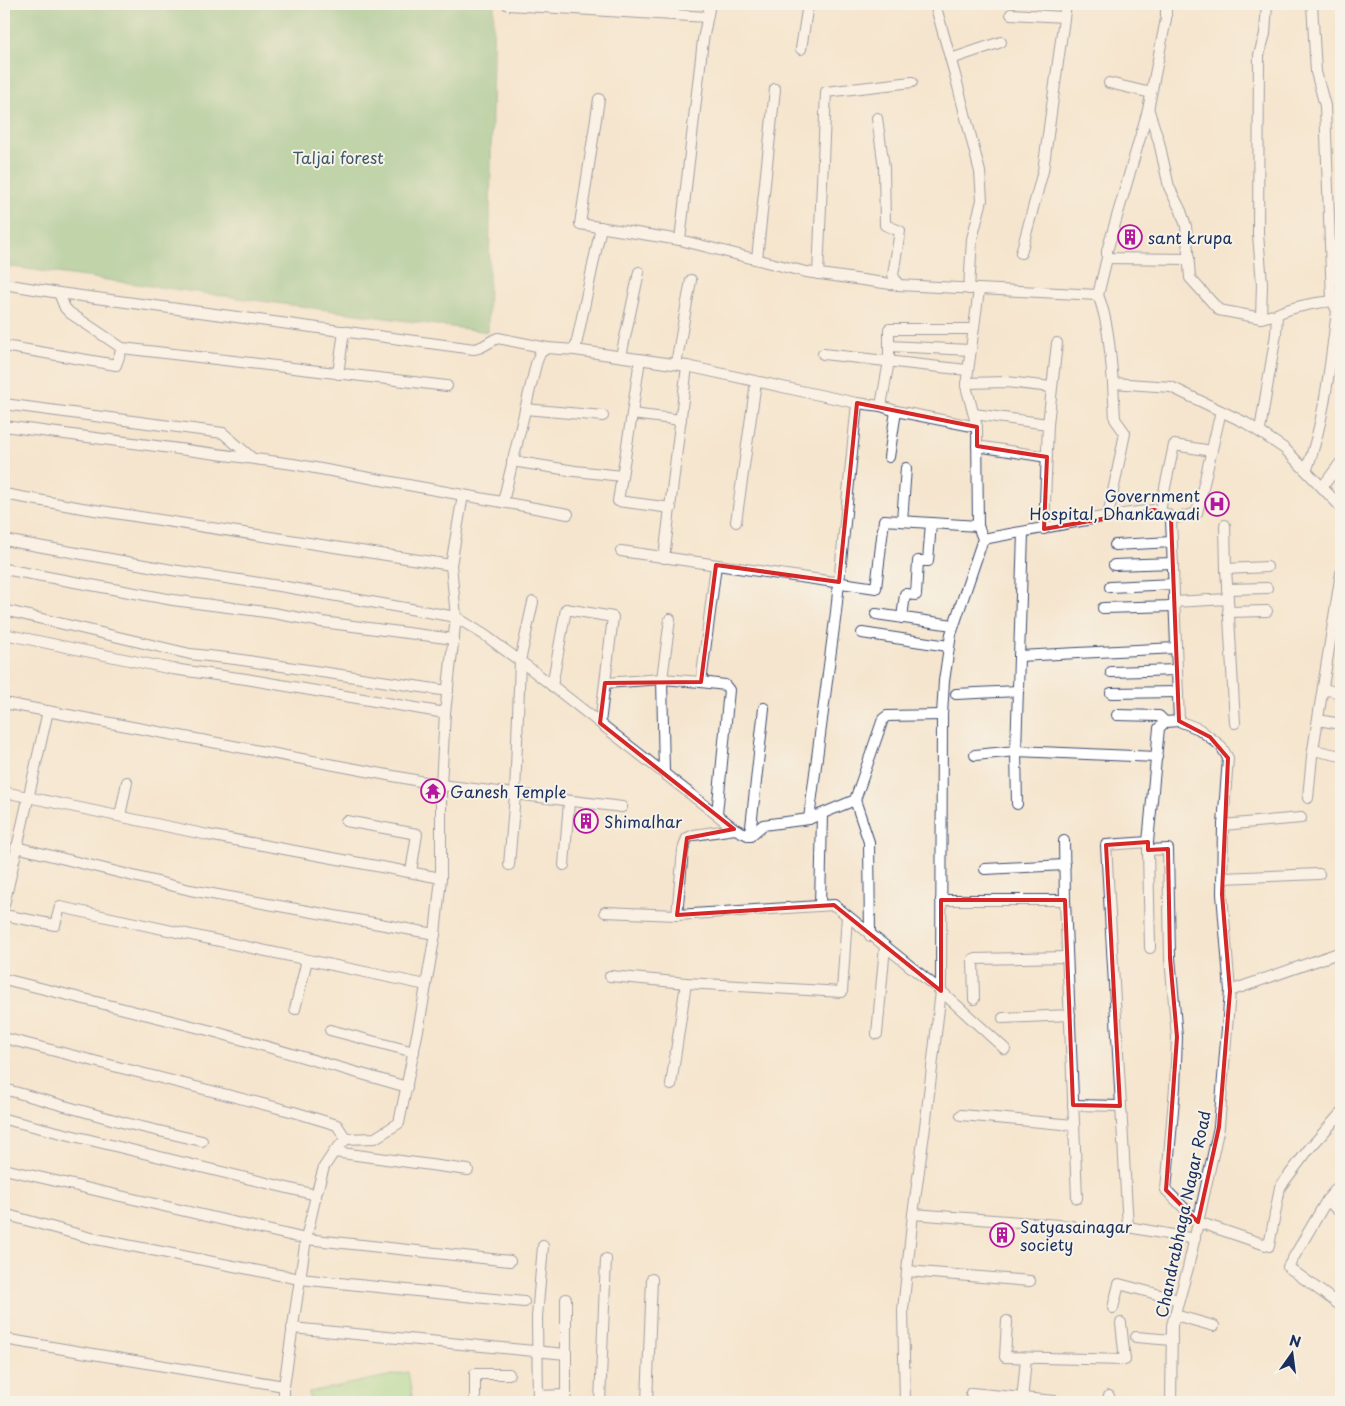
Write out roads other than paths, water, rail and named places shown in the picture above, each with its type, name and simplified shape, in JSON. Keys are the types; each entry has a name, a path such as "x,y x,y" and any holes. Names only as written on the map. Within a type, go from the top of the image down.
{"street":[{"path":"680,240 703,40 710,4"},
{"path":"801,49 808,4"},
{"path":"905,1402 903,1310 941,992 942,714 948,646 953,625 984,539 978,526 977,427 968,398 966,383 974,329 972,239 982,200 980,172 935,4"},
{"path":"1021,253 1043,171 1066,4"},
{"path":"1108,516 1125,432 1115,419 1109,338 1103,307 1098,295 1107,251 1148,110 1166,19 1166,4"},
{"path":"1261,318 1262,284 1258,234 1259,55 1265,34 1267,4"},
{"path":"1307,469 1315,448 1337,338 1337,300 1325,106 1316,72 1312,4"},
{"path":"508,5 707,17"},
{"path":"1011,14 1064,17"},
{"path":"950,59 1001,42"},
{"path":"818,274 826,92 912,82"},
{"path":"1109,82 1151,92"},
{"path":"757,259 775,89"},
{"path":"599,99 580,224 680,240 818,274 898,285 1098,295"},
{"path":"1148,110 1159,142 1169,187 1181,210 1186,226 1190,278 1219,310 1261,318 1277,314 1288,308 1337,300"},
{"path":"877,118 884,167 885,225 900,231 893,275 898,285"},
{"path":"575,350 601,227"},
{"path":"1107,258 1189,258"},
{"path":"622,356 638,272"},
{"path":"664,558 681,420 682,365 692,280"},
{"path":"4,284 474,349 485,346 498,338 547,348 622,356 682,365 977,427"},
{"path":"59,293 65,308 70,313 122,348 447,386"},
{"path":"1260,430 1276,334 1277,314"},
{"path":"881,406 889,361 889,328 974,329"},
{"path":"338,374 344,330"},
{"path":"1044,529 1048,424 1057,343"},
{"path":"4,346 116,365 122,348"},
{"path":"889,346 970,350"},
{"path":"503,502 536,364 540,353 547,348"},
{"path":"823,354 968,370"},
{"path":"640,359 618,501 671,508"},
{"path":"736,522 756,382"},
{"path":"966,383 1006,382 1051,387"},
{"path":"1113,383 1171,387 1260,430 1285,448 1341,507"},
{"path":"809,818 839,582 857,403"},
{"path":"4,404 223,433 253,458"},
{"path":"526,409 603,416"},
{"path":"889,458 896,411"},
{"path":"1171,519 1197,513 1221,411"},
{"path":"632,414 681,420"},
{"path":"974,414 1048,424"},
{"path":"4,426 302,465 568,514"},
{"path":"1160,512 1174,445 1212,451"},
{"path":"978,446 1047,457"},
{"path":"512,461 575,472 622,476"},
{"path":"1323,486 1341,462"},
{"path":"902,521 906,468"},
{"path":"4,494 82,508 450,565"},
{"path":"284,1402 284,1386 306,1240 324,1167 334,1152 346,1140 375,1138 399,1123 414,1052 435,934 441,878 441,785 445,713 456,617 450,565 463,495"},
{"path":"984,539 1108,516 1154,510 1167,514 1171,519 1179,721 1165,722 1159,728 1148,846 1150,948"},
{"path":"621,551 876,588 884,520 978,526"},
{"path":"902,618 905,594 916,595 918,561 928,561 932,523"},
{"path":"1225,525 1235,723"},
{"path":"1017,804 1016,751 1023,533"},
{"path":"4,540 456,617 486,636 736,829 750,836"},
{"path":"1115,545 1172,542"},
{"path":"1114,565 1173,563"},
{"path":"701,682 716,564"},
{"path":"1226,569 1267,567"},
{"path":"4,569 173,600 454,640"},
{"path":"1308,798 1313,750 1341,577"},
{"path":"1110,587 1173,584"},
{"path":"1103,608 1174,604 1266,588"},
{"path":"509,865 515,795 520,662 533,602"},
{"path":"552,686 566,609 614,617 600,723"},
{"path":"4,610 190,654 448,691"},
{"path":"1228,612 1267,611"},
{"path":"876,614 953,625"},
{"path":"664,772 662,679 670,619"},
{"path":"862,633 948,646"},
{"path":"4,634 172,669 256,681 445,713"},
{"path":"1019,656 1176,648"},
{"path":"1111,672 1177,670"},
{"path":"605,682 662,679 725,685 729,690 717,814"},
{"path":"1323,689 1341,693"},
{"path":"956,694 1018,691"},
{"path":"1111,693 1178,692"},
{"path":"4,703 441,785 622,808"},
{"path":"750,836 764,708"},
{"path":"4,905 8,861 16,848 48,712"},
{"path":"870,936 869,842 855,800 883,719 892,715 942,714"},
{"path":"1117,715 1159,716 1165,722"},
{"path":"1318,720 1341,724"},
{"name":"Chandrabhaga Nagar Road","path":"1171,1402 1172,1324 1195,1238 1220,1127 1230,991 1222,894 1223,825 1228,758 1225,752 1210,737 1199,729 1179,721"},
{"path":"1313,750 1341,755"},
{"path":"975,756 1016,751 1157,757"},
{"path":"120,816 127,782"},
{"path":"4,792 208,835 441,878"},
{"path":"750,836 763,825 809,818 855,800"},
{"path":"564,865 569,802"},
{"path":"820,906 822,814"},
{"path":"1223,825 1301,818"},
{"path":"346,821 418,834 411,872"},
{"path":"677,915 683,850 687,838 694,835 736,829"},
{"path":"1064,840 1067,957 1078,1198"},
{"path":"1195,1238 1128,1228 1106,845 1148,846 1168,849 1170,958 1177,1037 1175,1087 1166,1190 1198,1222 1269,1246 1280,1187 1341,1113"},
{"path":"16,848 190,890 435,934"},
{"path":"985,869 1064,865"},
{"path":"1222,878 1319,874"},
{"path":"941,900 1065,900"},
{"path":"605,912 677,915 834,905 941,992 1005,1048"},
{"path":"4,915 55,925 60,907 426,985"},
{"path":"610,976 686,983 842,992 847,916"},
{"path":"877,1034 885,946"},
{"path":"1230,991 1341,952"},
{"path":"974,999 973,960 1067,957"},
{"path":"295,1009 307,960"},
{"path":"4,979 212,1031 407,1087"},
{"path":"671,1085 686,983"},
{"path":"1003,1018 1070,1015"},
{"path":"330,1030 414,1052"},
{"path":"4,1038 294,1112 337,1126 346,1140"},
{"path":"4,1089 129,1124 202,1140"},
{"path":"1073,1105 1120,1106"},
{"path":"961,1115 1074,1124"},
{"path":"4,1119 316,1195"},
{"path":"334,1152 468,1170"},
{"path":"4,1168 306,1240 510,1261"},
{"path":"1341,1184 1327,1200 1288,1266 1341,1306"},
{"path":"1327,1200 1341,1213"},
{"path":"4,1214 91,1238 300,1279 524,1302"},
{"path":"913,1214 1072,1226"},
{"path":"543,1246 537,1317 538,1399 566,1395 566,1299"},
{"path":"600,1402 606,1259"},
{"path":"907,1271 1030,1281"},
{"path":"648,1402 652,1279"},
{"path":"1113,1308 1119,1284 1179,1300"},
{"path":"1175,1315 1214,1326"},
{"path":"1007,1321 1005,1357 1124,1360 1121,1323"},
{"path":"292,1328 566,1354"},
{"path":"1136,1337 1172,1340"},
{"path":"4,1339 284,1386"},
{"path":"1022,1401 1026,1358"},
{"path":"476,1402 475,1374 509,1374"},
{"path":"971,1394 1022,1401 1056,1401"}],"place":[{"name":"sant krupa","path":"1130,237"},
{"name":"Government Hospital, Dhankawadi","path":"1217,504"},
{"name":"Ganesh Temple","path":"433,791"},
{"name":"Shimalhar","path":"586,821"},
{"name":"Satyasainagar society","path":"1002,1235"}],"park label":[{"name":"Taljai forest","path":"338,157"}]}
